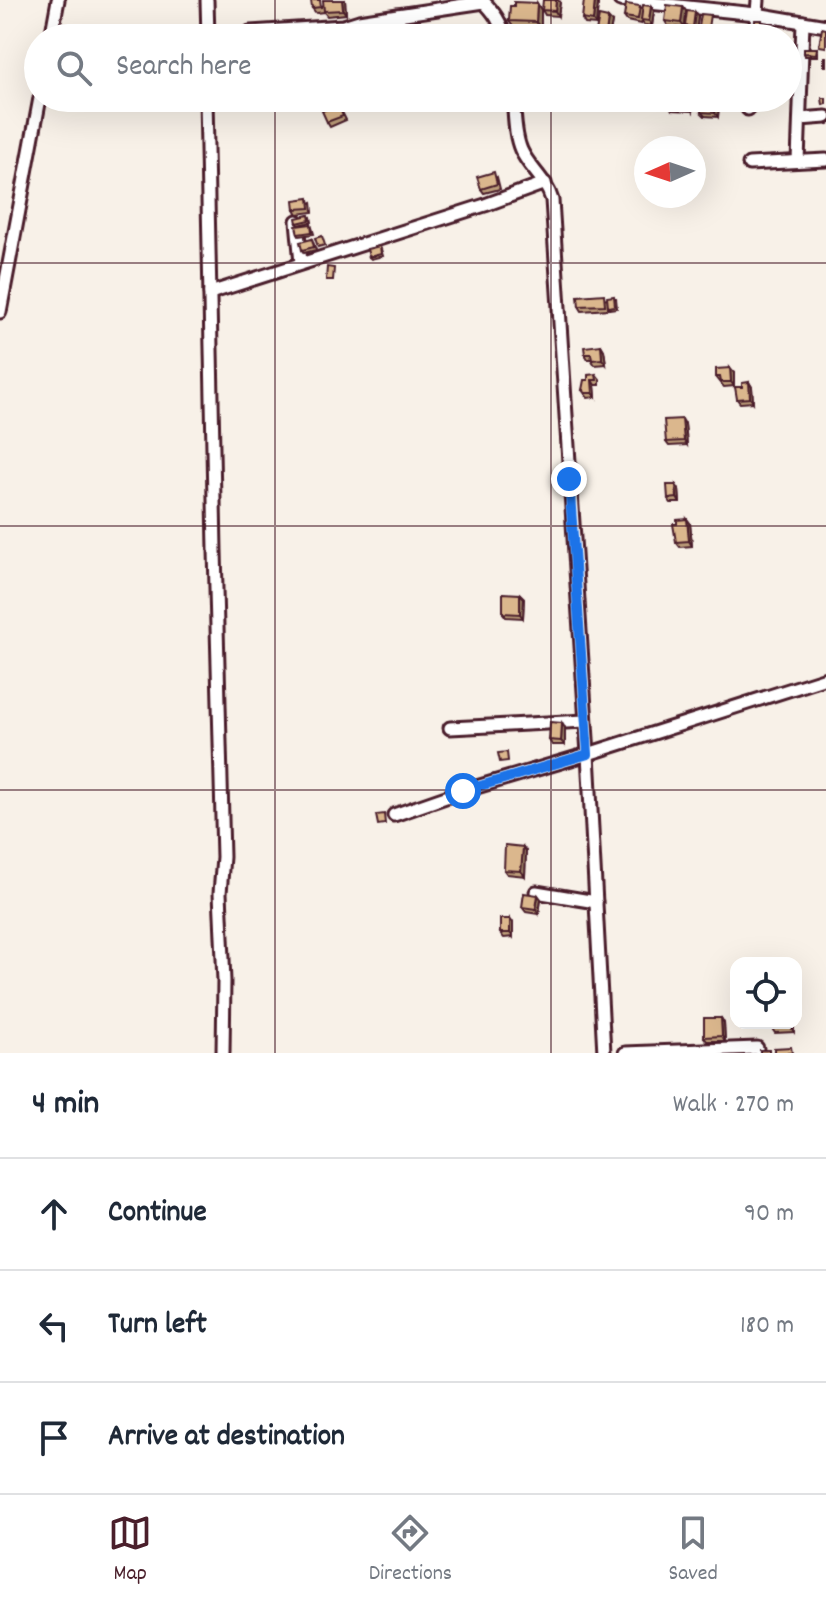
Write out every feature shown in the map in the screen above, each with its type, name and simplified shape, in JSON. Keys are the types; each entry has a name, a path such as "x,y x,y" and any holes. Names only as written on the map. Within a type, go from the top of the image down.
{"street":[{"path":"54,24 58,0"},
{"path":"207,0 208,24"},
{"path":"496,15 499,0"},
{"path":"620,0 756,14 826,26"},
{"path":"756,24 758,0"},
{"path":"349,24 483,1 500,24"},
{"path":"398,15 399,24"},
{"path":"802,54 803,22"},
{"path":"0,312 37,112"},
{"path":"206,112 223,857 220,893 223,1053"},
{"path":"514,112 521,152 545,183 552,200 604,1053"},
{"path":"798,161 800,112"},
{"path":"800,119 826,117"},
{"path":"749,164 826,160"},
{"path":"210,293 545,183"},
{"path":"297,221 301,263"},
{"path":"394,815 826,678"},
{"path":"450,728 585,721"},
{"path":"536,892 596,902"},
{"path":"625,1053 757,1048"}],"building":[{"path":"311,0 320,0 321,7 312,8"},
{"path":"323,0 342,0 343,10 324,11"},
{"path":"543,0 556,0 555,11 542,10"},
{"path":"584,0 595,0 593,21 582,19"},
{"path":"514,2 537,3 536,22 509,21 510,6 514,6"},
{"path":"626,4 640,6 638,19 624,17"},
{"path":"643,5 651,6 649,21 641,20"},
{"path":"667,5 683,7 681,23 665,21"},
{"path":"687,11 695,12 693,24 685,24"},
{"path":"701,14 710,15 709,24 699,24"},
{"path":"599,16 608,18 607,24 598,24"},
{"path":"822,28 826,29 826,47 819,46"},
{"path":"804,48 817,48 816,54 804,53"},
{"path":"322,112 341,112 343,116 327,122"},
{"path":"494,172 497,184 481,189 477,177"},
{"path":"309,198 310,208 295,209 294,200"},
{"path":"309,215 310,220 297,223 296,218"},
{"path":"311,224 312,232 298,234 296,226"},
{"path":"322,236 325,245 318,247 315,238"},
{"path":"312,239 314,247 302,250 300,242"},
{"path":"380,246 381,254 369,257 367,249"},
{"path":"327,267 334,268 333,280 326,280"},
{"path":"604,294 605,305 579,306 578,296"},
{"path":"614,296 615,306 608,307 607,297"},
{"path":"601,345 602,359 592,360 591,354 585,354 584,347"},
{"path":"730,368 731,382 721,382 720,377 716,377 716,369"},
{"path":"596,374 597,380 592,380 593,393 585,393 582,390 584,380 588,380 588,375"},
{"path":"749,382 750,398 737,399 735,387"},
{"path":"682,419 684,441 666,442 664,420"},
{"path":"667,485 676,485 677,498 668,499"},
{"path":"687,519 689,541 676,542 673,524 677,524 677,520"},
{"path":"503,593 520,594 520,614 503,613"},
{"path":"550,722 562,723 561,741 549,740"},
{"path":"507,752 508,761 500,762 498,753"},
{"path":"384,814 385,824 378,825 376,815"},
{"path":"505,845 523,847 521,871 504,870"},
{"path":"524,893 538,895 536,909 522,907"},
{"path":"500,919 510,919 510,933 500,933"},
{"path":"704,1018 721,1018 722,1036 704,1037"},
{"path":"791,1047 792,1053 774,1053 774,1048"}],"route":[{"path":"463,791 588,754 569,479"}]}
